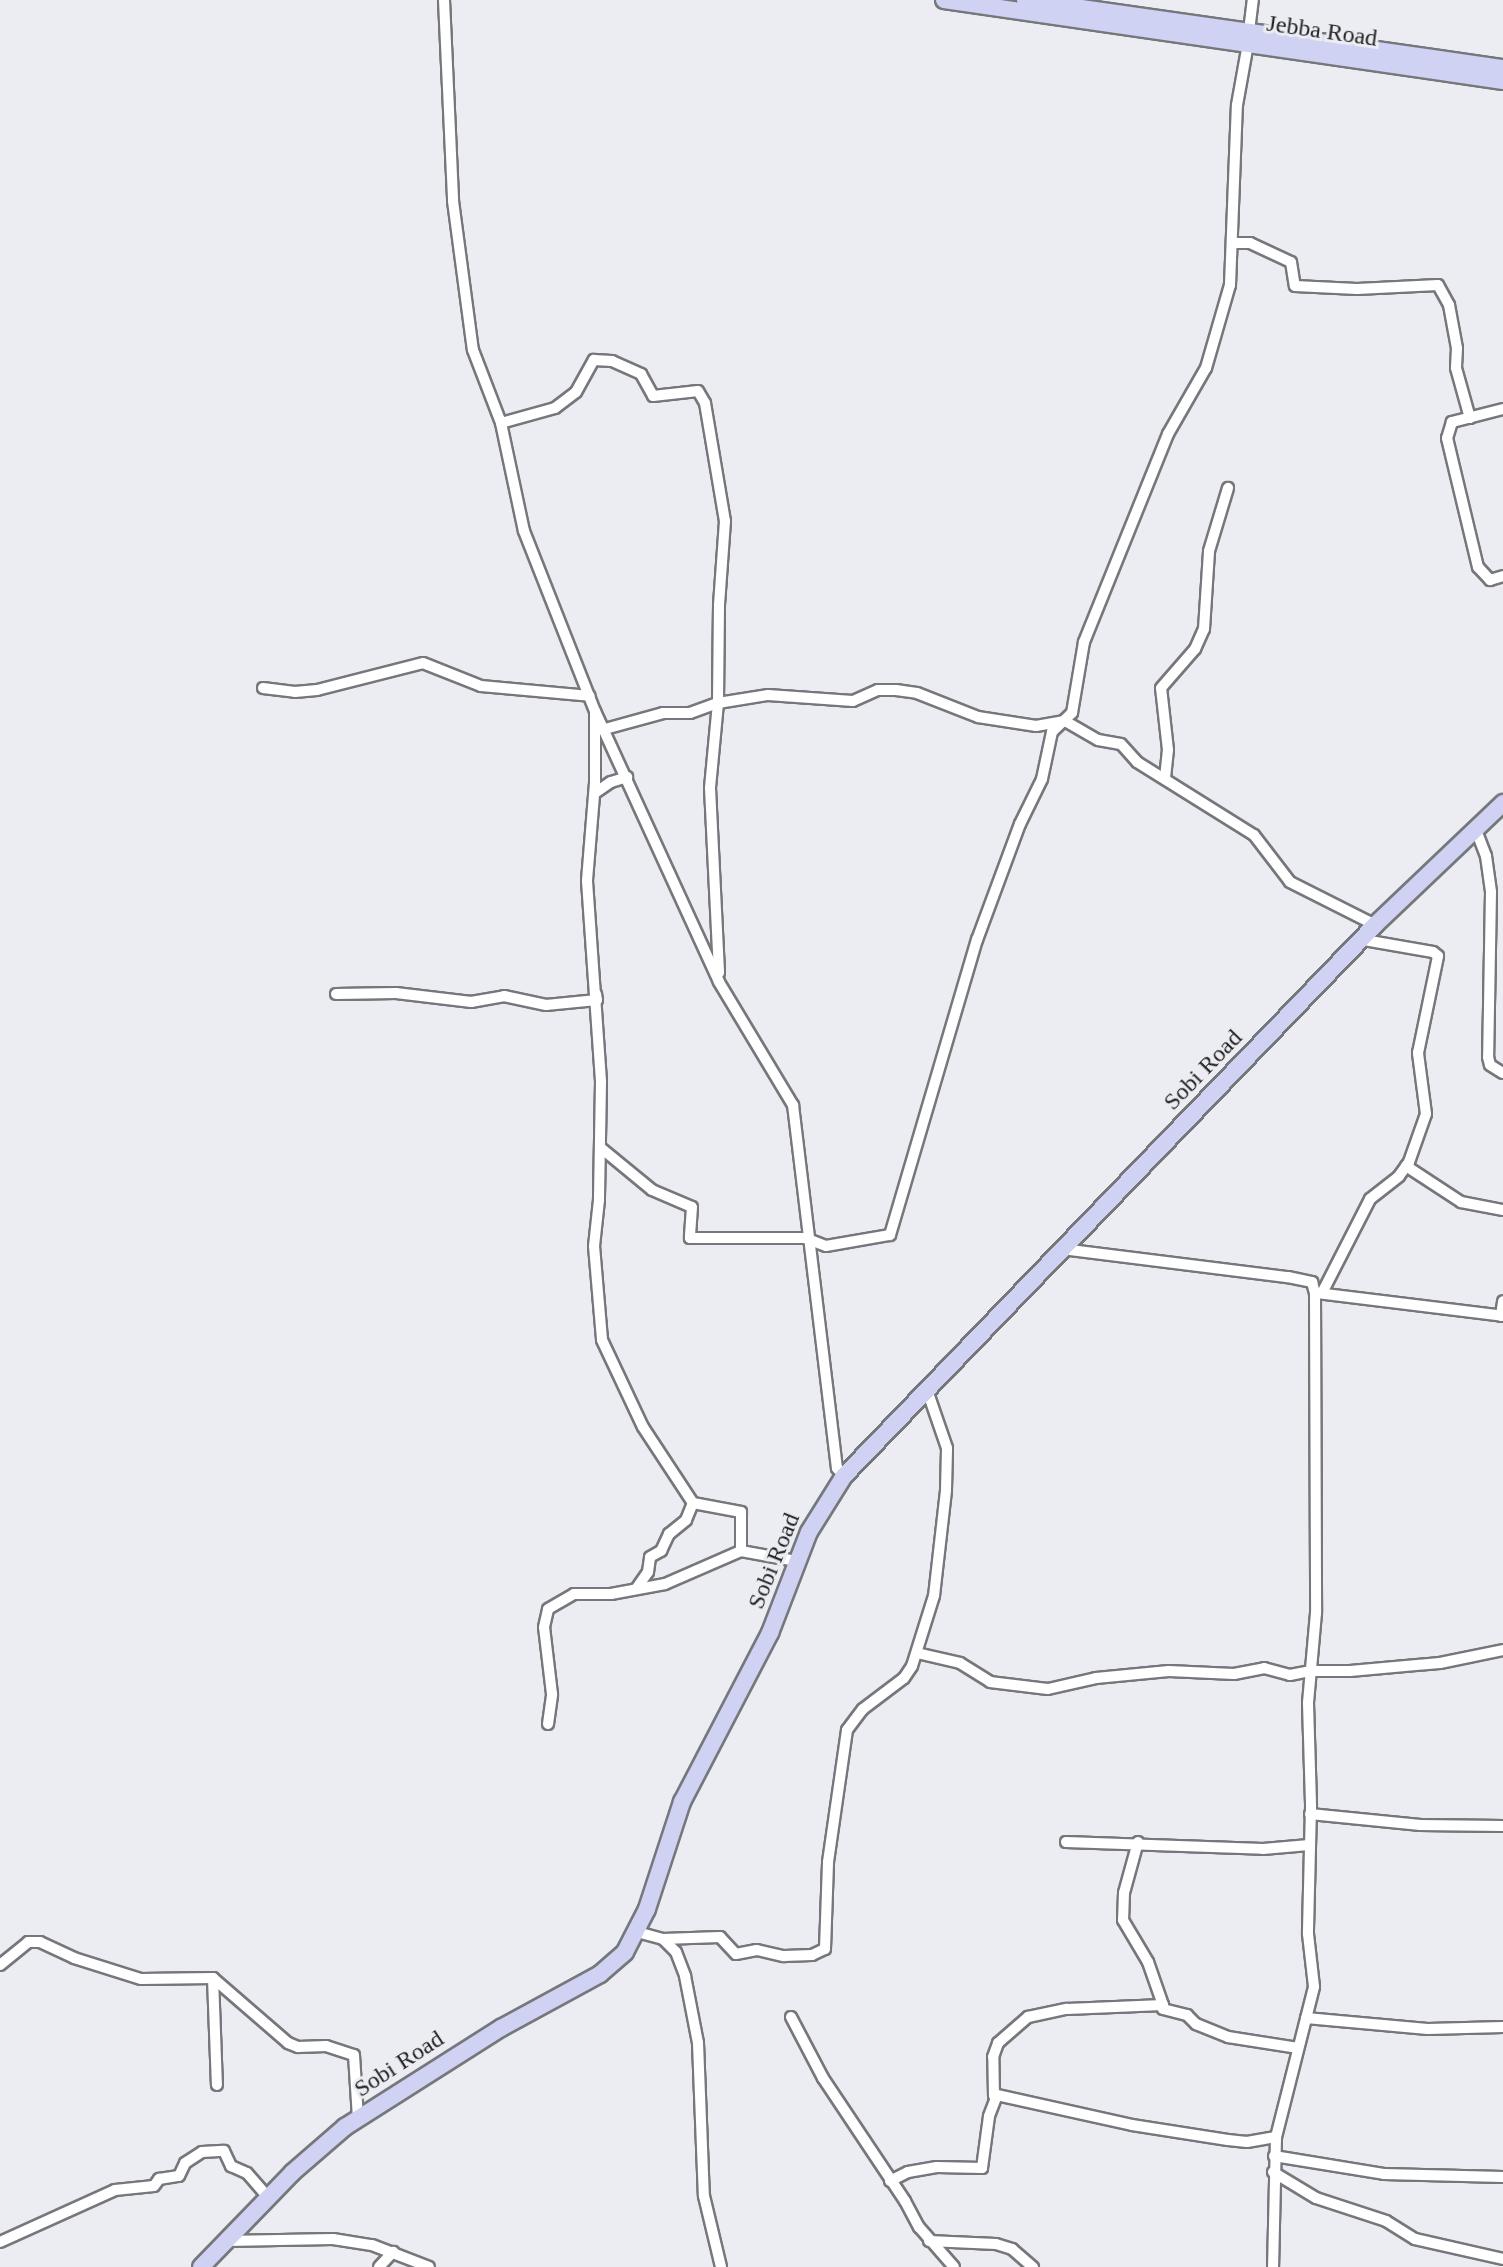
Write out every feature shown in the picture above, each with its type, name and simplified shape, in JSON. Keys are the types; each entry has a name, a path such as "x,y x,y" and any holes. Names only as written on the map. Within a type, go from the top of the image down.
{"highway":[{"name":"Jebba Road","path":"944,0 1249,38 1503,81"},
{"path":"1025,0 1249,38 1503,68"},
{"name":"Sobi Road","path":"207,2264 267,2196 358,2119 501,2028 600,1974 625,1952 637,1932 682,1802 770,1633 809,1532 844,1476 1364,940 1375,925 1503,803"}],"street":[{"path":"444,0 453,201 473,350 501,423 524,531 595,711 719,982 793,1105 837,1468 844,1476"},
{"path":"601,1148 652,1190 692,1207 690,1238 805,1238 826,1246 890,1235 977,940 1020,824 1042,779 1052,732 1072,713 1084,642 1168,434 1206,368 1230,285 1237,105 1253,0"},
{"path":"1234,243 1250,243 1291,262 1295,286 1357,289 1438,285 1449,305 1457,348 1456,368 1470,418"},
{"path":"501,423 555,408 576,392 594,360 612,361 641,374 653,396 698,391 705,403 725,521 719,605 718,703 710,788 719,982"},
{"path":"1503,409 1448,424 1447,438 1478,567 1490,580 1503,576"},
{"path":"1165,778 1168,750 1161,688 1195,649 1204,629 1209,551 1228,488"},
{"path":"263,688 295,692 317,690 423,663 481,686 590,696"},
{"path":"605,729 663,713 690,713 718,703 778,695 853,701 878,690 905,690 978,717 1036,726 1065,721 1098,740 1121,744 1137,762 1254,835 1290,882 1375,925"},
{"path":"595,711 595,793 587,881 597,1000 601,1148 594,1246 602,1340 643,1427 693,1503 741,1512 741,1551"},
{"path":"595,793 611,782 627,777"},
{"path":"1476,830 1486,856 1491,892 1488,1057 1490,1065 1503,1073"},
{"path":"1273,2267 1276,2137 1315,1975 1308,1934 1310,1671 1317,1601 1318,1293 1370,1199 1399,1176 1419,1142 1426,1114 1418,1053 1438,956 1364,940"},
{"path":"336,994 396,993 471,1002 504,996 546,1005 597,1000"},
{"path":"1406,1166 1461,1202 1503,1210"},
{"path":"1061,1249 1288,1277 1312,1282 1318,1293"},
{"path":"1318,1293 1502,1316 1503,1301"},
{"path":"637,1932 663,1939 720,1937 736,1954 757,1950 784,1956 812,1955 825,1949 828,1862 847,1730 863,1709 904,1678 917,1653 934,1596 946,1490 947,1448 927,1390"},
{"path":"636,1589 648,1572 650,1557 661,1551 669,1534 686,1520 693,1503"},
{"path":"548,1724 552,1694 544,1627 548,1609 574,1594 611,1594 695,1574 741,1551 796,1561"},
{"path":"917,1653 960,1663 990,1682 1048,1689 1096,1678 1169,1671 1234,1674 1264,1668 1290,1675 1310,1671 1413,1666 1503,1650"},
{"path":"1310,1814 1420,1825 1503,1826"},
{"path":"1066,1842 1138,1842 1263,1849 1309,1845"},
{"path":"1138,1842 1124,1893 1123,1920 1148,1962 1163,2009 1187,2015 1196,2024 1228,2037 1298,2048"},
{"path":"663,1939 680,1962 698,2043 704,2196 721,2267"},
{"path":"0,1965 28,1942 40,1942 74,1958 141,1979 213,1978 288,2043 298,2047 326,2046 354,2055 358,2119"},
{"path":"213,1978 217,2085"},
{"path":"890,2181 908,2172 937,2167 982,2168 994,2096 993,2057 998,2043 1028,2017 1067,2009 1163,2005"},
{"path":"791,2017 823,2078 929,2241 954,2267"},
{"path":"1306,2018 1428,2029 1503,2027"},
{"path":"994,2096 1010,2096 1132,2125 1228,2140 1247,2142 1276,2137"},
{"path":"0,2242 115,2190 154,2186 159,2179 179,2176 185,2163 202,2152 224,2151 231,2166 247,2173 267,2196"},
{"path":"1274,2156 1384,2174 1503,2177"},
{"path":"1273,2172 1316,2198 1386,2221 1415,2239 1503,2259"},
{"path":"226,2241 333,2239 393,2252 429,2267"},
{"path":"929,2241 996,2244 1012,2249 1033,2267"},
{"path":"379,2267 393,2252"}]}
